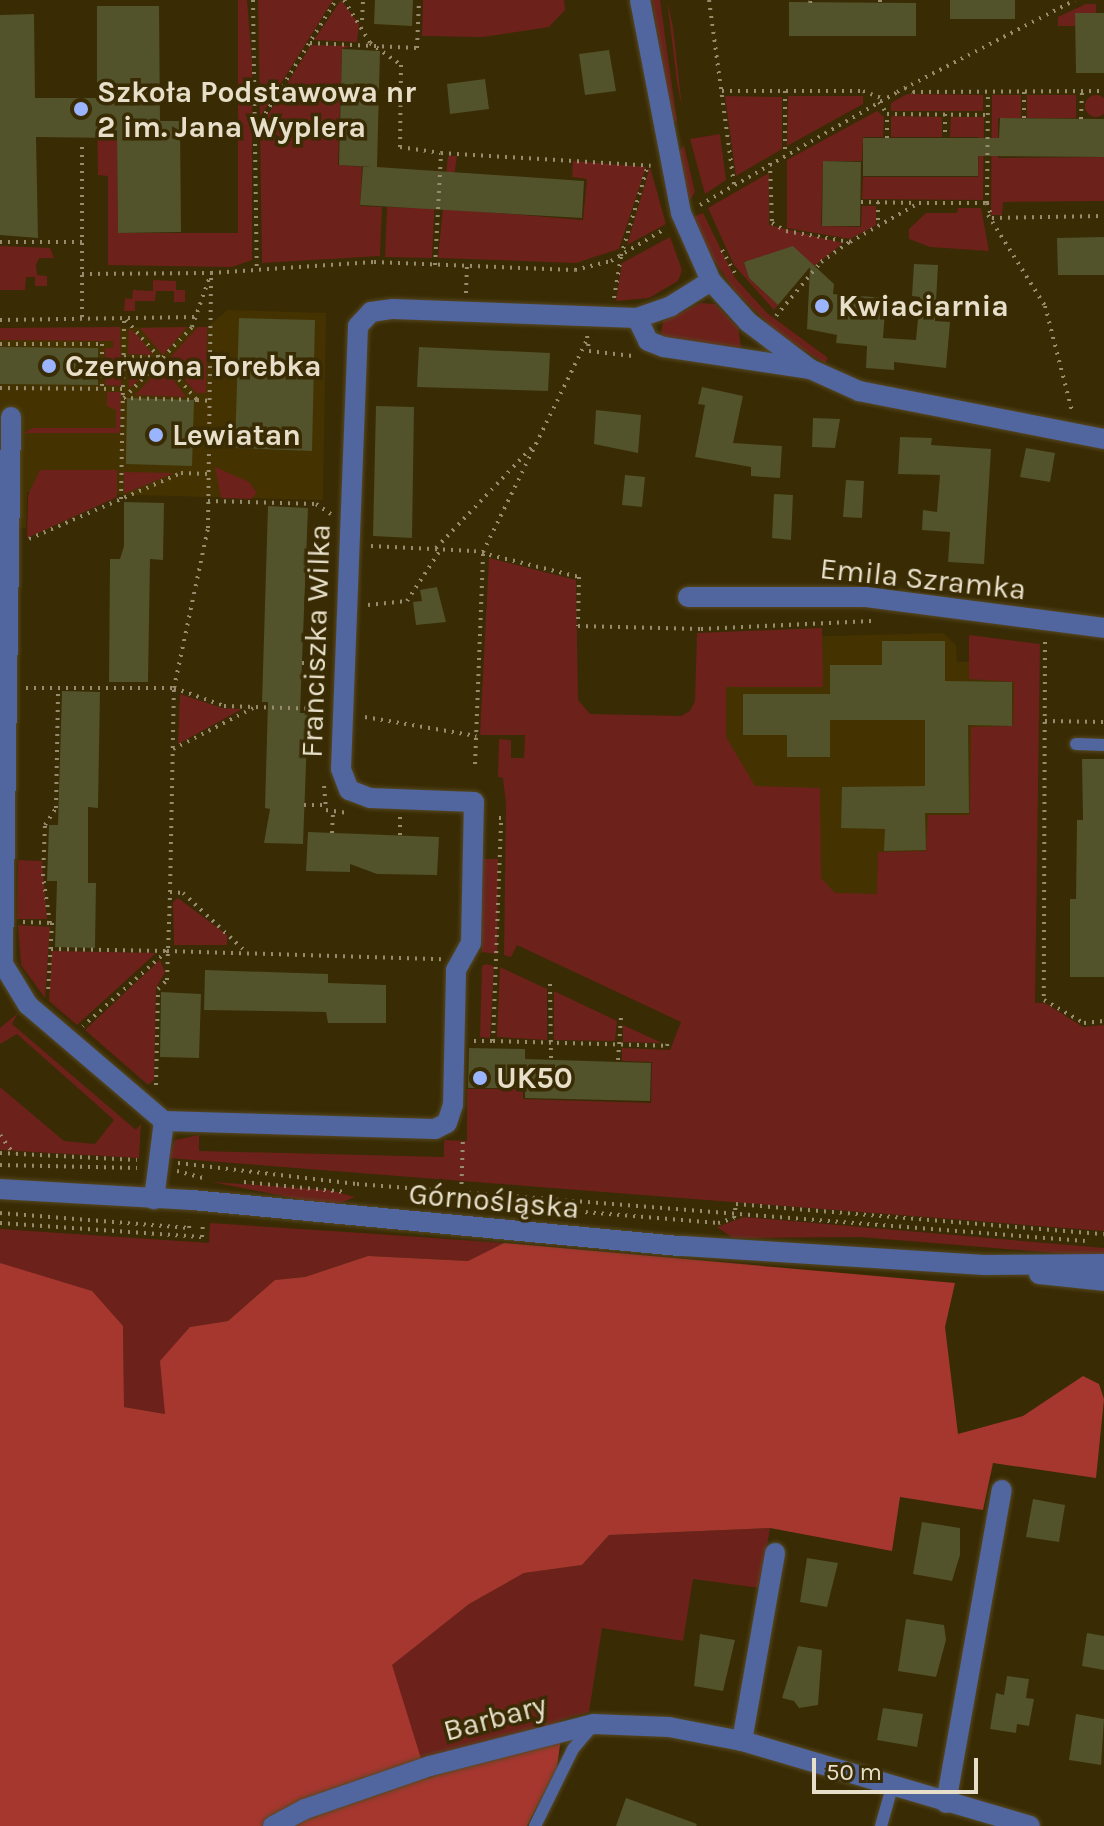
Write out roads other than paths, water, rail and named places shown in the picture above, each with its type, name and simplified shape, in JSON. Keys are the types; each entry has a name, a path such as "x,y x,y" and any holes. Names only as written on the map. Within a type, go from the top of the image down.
{"street":[{"path":"640,0 674,190 711,281 774,346 810,369 876,396 1104,439"},
{"name":"Franciszka Wilka","path":"164,1121 435,1129 447,1123 455,1086 459,962 471,943 474,802 370,798 349,790 341,769 335,713 346,604 353,346 358,326 371,312 393,309 637,318 671,306 711,281"},
{"path":"637,318 648,341 664,347 810,369"},
{"path":"11,417 3,964 28,1005 164,1121 154,1199"},
{"name":"Emila Szramka","path":"688,597 866,597 1104,628"},
{"name":"Górnośląska","path":"0,1189 204,1202 448,1228 984,1265 1104,1281"},
{"name":"Górnośląska","path":"984,1265 1104,1264"},
{"path":"946,1803 1002,1490"},
{"path":"742,1741 775,1553"},
{"name":"Barbary","path":"273,1826 305,1809 430,1766 594,1724 669,1727 742,1741 1030,1826"}],"lane":[{"path":"1076,744 1104,745"},
{"path":"535,1826 573,1749 594,1724"},
{"path":"881,1826 892,1787"}],"place":[{"name":"Szkoła Podstawowa nr 2 im. Jana Wyplera","path":"81,109"},
{"name":"Kwiaciarnia","path":"822,306"},
{"name":"Czerwona Torebka","path":"49,366"},
{"name":"Lewiatan","path":"156,435"},
{"name":"UK50","path":"480,1078"}]}
